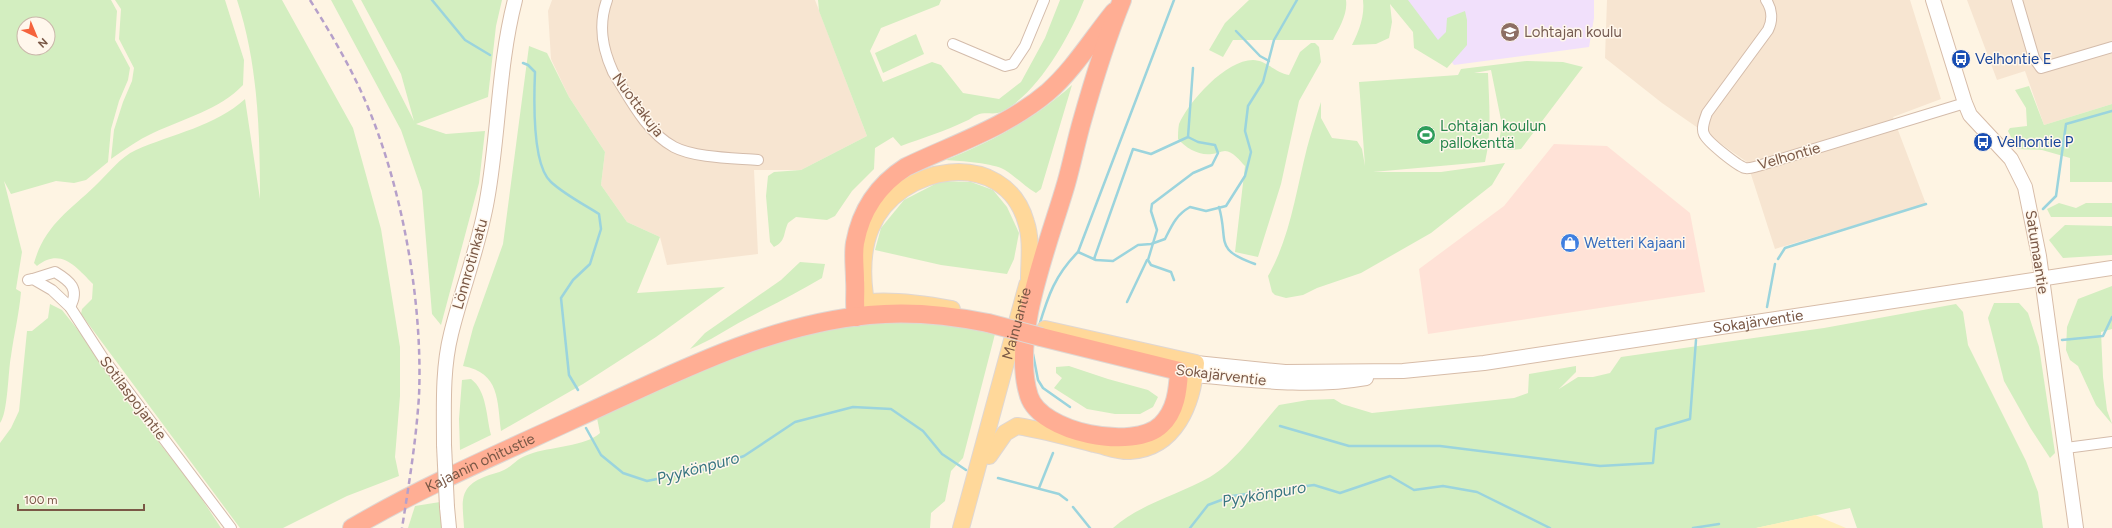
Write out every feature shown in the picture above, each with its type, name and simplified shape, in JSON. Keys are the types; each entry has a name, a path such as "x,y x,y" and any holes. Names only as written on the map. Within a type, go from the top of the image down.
{"highway":[{"name":"Mainuantie","path":"1029,312 1082,121 1122,2"},
{"path":"861,309 855,244 868,204 879,190 894,174 906,167 988,131 1047,92 1080,57 1122,2"},
{"name":"Sokajärventie","path":"861,309 990,319 1189,367"},
{"name":"Kajaanin ohitustie","path":"352,528 461,471 665,377 770,336 824,322 861,309"},
{"path":"1029,312 1024,364 1025,381 1029,398 1037,409 1047,418 1061,424 1093,434 1110,437 1127,438 1145,435 1161,426 1174,408 1189,367"}],"main road":[{"name":"Mainuantie","path":"961,528 1058,179 1082,121"},
{"path":"861,309 866,248 871,228 878,215 884,205 903,188 925,177 941,173 956,172 982,176 1001,186 1016,201 1026,221 1029,231 1029,279"},
{"name":"Mainuantie","path":"968,528 1029,312"},
{"path":"989,456 1005,433 1017,426 1129,451 1152,446 1172,432 1184,415 1189,367"}],"street":[{"name":"Lönnrotinkatu","path":"449,528 444,445 444,389 448,350 459,305 482,230 488,198 503,60 515,0"},
{"name":"Nuottakuja","path":"607,0 601,30 604,50 612,72 654,131 675,148 688,152 758,160"},
{"path":"953,44 1005,66 1013,64 1025,46 1044,0"},
{"name":"Velhontie","path":"1766,0 1772,17 1768,30 1707,113 1703,123 1703,134 1709,141 1739,165 1746,168 1758,166 1965,103"},
{"name":"Satumaantie","path":"1933,0 1970,115 2011,159 2025,187 2035,227 2076,528"},
{"path":"2016,0 2034,58 2041,68 2052,66 2112,47"},
{"name":"Sokajärventie","path":"1189,367 1287,383 1344,382 1402,371 1484,363 1583,349 2112,268"},
{"name":"Sotilaspojantie","path":"70,307 75,298 73,286 63,277 55,272 31,279 52,290 70,307 103,358 231,528"},
{"path":"2066,448 2112,442"}],"shaded area":[{"path":"552,0 815,0 867,136 801,170 754,170 758,254 667,265 660,237 627,222 601,185 605,152 569,97 551,59 548,11"},
{"name":"Lohtajan koulu","path":"1405,0 1594,0 1594,18 1589,47 1454,65"},
{"path":"1607,0 1910,0 1941,99 1893,117 1926,204 1775,249 1747,162 1662,103 1605,58"},
{"path":"1967,0 2112,0 2112,104 2044,125 2025,71 1997,80"},
{"path":"1554,144 1607,146 1690,213 1705,292 1428,334 1419,269 1504,206"}],"green space":[{"path":"0,0 111,0 117,11 115,40 130,68 128,80 119,101 111,129 108,162 86,180 74,183 56,181 11,194 4,181 22,252 16,289 21,292 3,418 0,423"},
{"path":"115,0 225,0 244,60 243,85 234,94 201,113 147,136 111,159 114,130 123,102 132,81 134,68 119,39 121,9"},
{"path":"237,0 282,0 353,128 381,229 400,347 400,396 395,457 399,476 347,496 283,528 240,528 81,314 82,309 92,299 93,284 74,266 61,259 53,258 37,266 34,263 45,238 51,229 67,211 95,186 114,166 130,153 207,123 221,116 245,99 260,199 258,124 254,73 244,24"},
{"path":"331,0 352,0 414,121 401,74 361,0 502,0 496,26 488,97 416,124 446,134 485,131 479,183 441,325 432,314 422,191 401,130"},
{"path":"818,0 941,0 939,5 881,28 870,51 883,82 932,62 941,65 963,93 999,99 1021,82 1045,38 1060,0 1084,0 1070,30 1051,62 1040,77 1016,103 1003,111 984,113 974,116 950,128 901,146 893,137 875,148 874,169 852,191 835,216 827,220 796,217 788,223 781,242 774,247 770,242 766,196 768,176 774,172 801,170 867,136 819,11"},
{"path":"1249,0 1346,0 1346,10 1333,40 1233,40 1223,57 1209,50 1225,23"},
{"path":"1363,0 1408,0 1438,40 1446,32 1447,18 1465,11 1467,20 1467,45 1447,68 1414,48 1413,32 1390,4 1392,22 1389,38 1376,44 1352,45 1361,23"},
{"path":"916,34 924,54 883,73 875,53"},
{"path":"1311,43 1315,43 1319,47 1321,62 1299,101 1281,184 1258,257 1235,252 1245,166 1228,151 1214,154 1202,154 1189,148 1178,139 1179,124 1191,104 1210,83 1231,67 1242,62 1253,60 1267,64 1284,74 1289,75 1300,52"},
{"path":"529,46 547,53 569,97 605,152 601,185 627,222 660,237 637,293 725,287 656,337 583,384 501,431 497,399 490,381 484,375 475,370 463,366 473,328 503,244"},
{"path":"1527,61 1563,62 1583,67 1521,149 1510,150 1498,147 1502,125 1491,70 1474,73 1488,73 1489,140 1485,162 1373,172 1441,172 1505,163 1492,185 1431,233 1361,273 1317,288 1303,295 1286,298 1275,295 1272,292 1268,276 1276,261 1287,230 1307,148 1321,102 1321,118 1332,138 1357,141 1362,149 1365,166 1359,82 1458,75 1461,69"},
{"path":"1072,85 1041,189 1036,193 1005,170 1000,168 977,163 946,160 997,137 1028,119"},
{"path":"2029,86 2044,125 2112,104 2112,182 2070,182 2070,158 2042,150 2017,149 2008,131 2010,128 2027,126 2026,108 2015,90"},
{"path":"941,181 971,182 993,190 1007,207 1019,233 1014,259 1007,274 941,265 875,250 881,228 904,200"},
{"path":"2059,203 2076,208 2086,203 2112,203 2112,217 2051,217 2047,209"},
{"path":"2065,225 2112,226 2112,255 2063,258 2049,240"},
{"path":"800,262 825,264 822,278 690,349 705,333 781,280"},
{"path":"2112,286 2112,329 2101,332 2103,377 2107,410 2112,424 2096,405 2078,366 2070,360 2066,350 2067,327 2078,299"},
{"path":"1994,303 2019,303 2028,313 2039,347 2055,453 2050,458 2031,429 2004,381 1988,318"},
{"path":"50,304 62,310 94,350 126,400 196,490 221,528 0,528 0,443 11,428 19,411 27,331 32,331 48,318"},
{"path":"1956,304 1963,312 1968,345 2026,461 2038,492 2043,528 1857,528 1850,508 1756,528 1113,528 1135,512 1198,483 1220,471 1247,444 1279,405 1308,400 1334,399 1342,404 1372,413 1514,398 1528,393 1529,374 1576,366 1576,372 1559,389 1578,377 1593,377 1610,373 1621,357 1824,328"},
{"path":"883,319 972,325 995,334 963,458 951,471 945,501 931,513 930,528 464,528 464,498 469,486 475,481 504,470 526,456 577,444 594,437 600,433 597,418 740,354 823,328"},
{"path":"1069,366 1148,390 1158,397 1153,407 1140,414 1115,414 1087,409 1054,388 1062,378 1056,373 1056,367"},
{"path":"471,379 480,390 483,397 491,435 460,450 459,419 462,380"},
{"path":"440,502 442,528 408,528 415,506"}],"sand":[{"path":"1815,515 1846,528 1756,528"}],"waterway":[{"name":"Pyykönpuro","path":"432,0 465,40 490,55"},
{"path":"1039,326 1053,286 1063,269 1078,252 1174,0"},
{"path":"1078,252 1096,260 1113,261 1138,245 1151,244 1165,239 1172,225 1181,213 1190,207 1206,211 1226,206 1245,176 1251,152 1245,131 1248,106 1263,82 1274,40 1297,0"},
{"path":"1236,31 1260,56 1269,61"},
{"name":"Pyykönpuro","path":"523,63 528,65 535,72 534,97 537,146 540,161 545,173 551,182 562,191 599,214 601,229 590,264 573,280 561,298 569,375 578,390"},
{"path":"1094,259 1133,149 1151,154 1188,137 1193,68"},
{"path":"2043,209 2056,196 2066,124 2112,111"},
{"path":"1174,280 1171,272 1151,265 1148,260 1157,230 1151,211 1152,204 1193,173 1212,165 1218,153 1215,145 1198,142 1188,137"},
{"path":"1778,259 1785,248 1926,204"},
{"path":"1219,207 1225,243 1228,249 1233,254 1255,264"},
{"path":"1127,302 1147,260"},
{"path":"1767,307 1775,264"},
{"path":"2062,340 2103,336 2112,317"},
{"path":"1280,426 1349,446 1440,446 1600,466 1653,463 1656,429 1690,419 1696,340"},
{"path":"1033,354 1038,380 1043,388 1070,407"},
{"name":"Pyykönpuro","path":"586,428 601,455 623,473 647,481 706,469 744,456 795,422 853,407 891,409 923,431 942,454 966,470"},
{"path":"1039,488 1053,453"},
{"name":"Pyykönpuro","path":"1190,528 1208,505 1232,496 1314,485 1340,493 1390,476 1414,490 1443,486 1477,492 1550,528"},
{"name":"Pyykönpuro","path":"998,478 1059,494 1067,500"},
{"name":"Pyykönpuro","path":"1073,507 1090,528"},
{"path":"1693,528 1719,524"}],"railway":[{"path":"310,0 332,36 364,98 389,168 399,205 407,244 417,322 419,396 410,479 402,528"}],"place":[{"name":"Lohtajan koulu","path":"1510,32"},
{"name":"Velhontie E","path":"1961,59"},
{"name":"Lohtajan koulun pallokenttä","path":"1426,135"},
{"name":"Velhontie P","path":"1983,142"},
{"name":"Wetteri Kajaani","path":"1570,243"}]}
